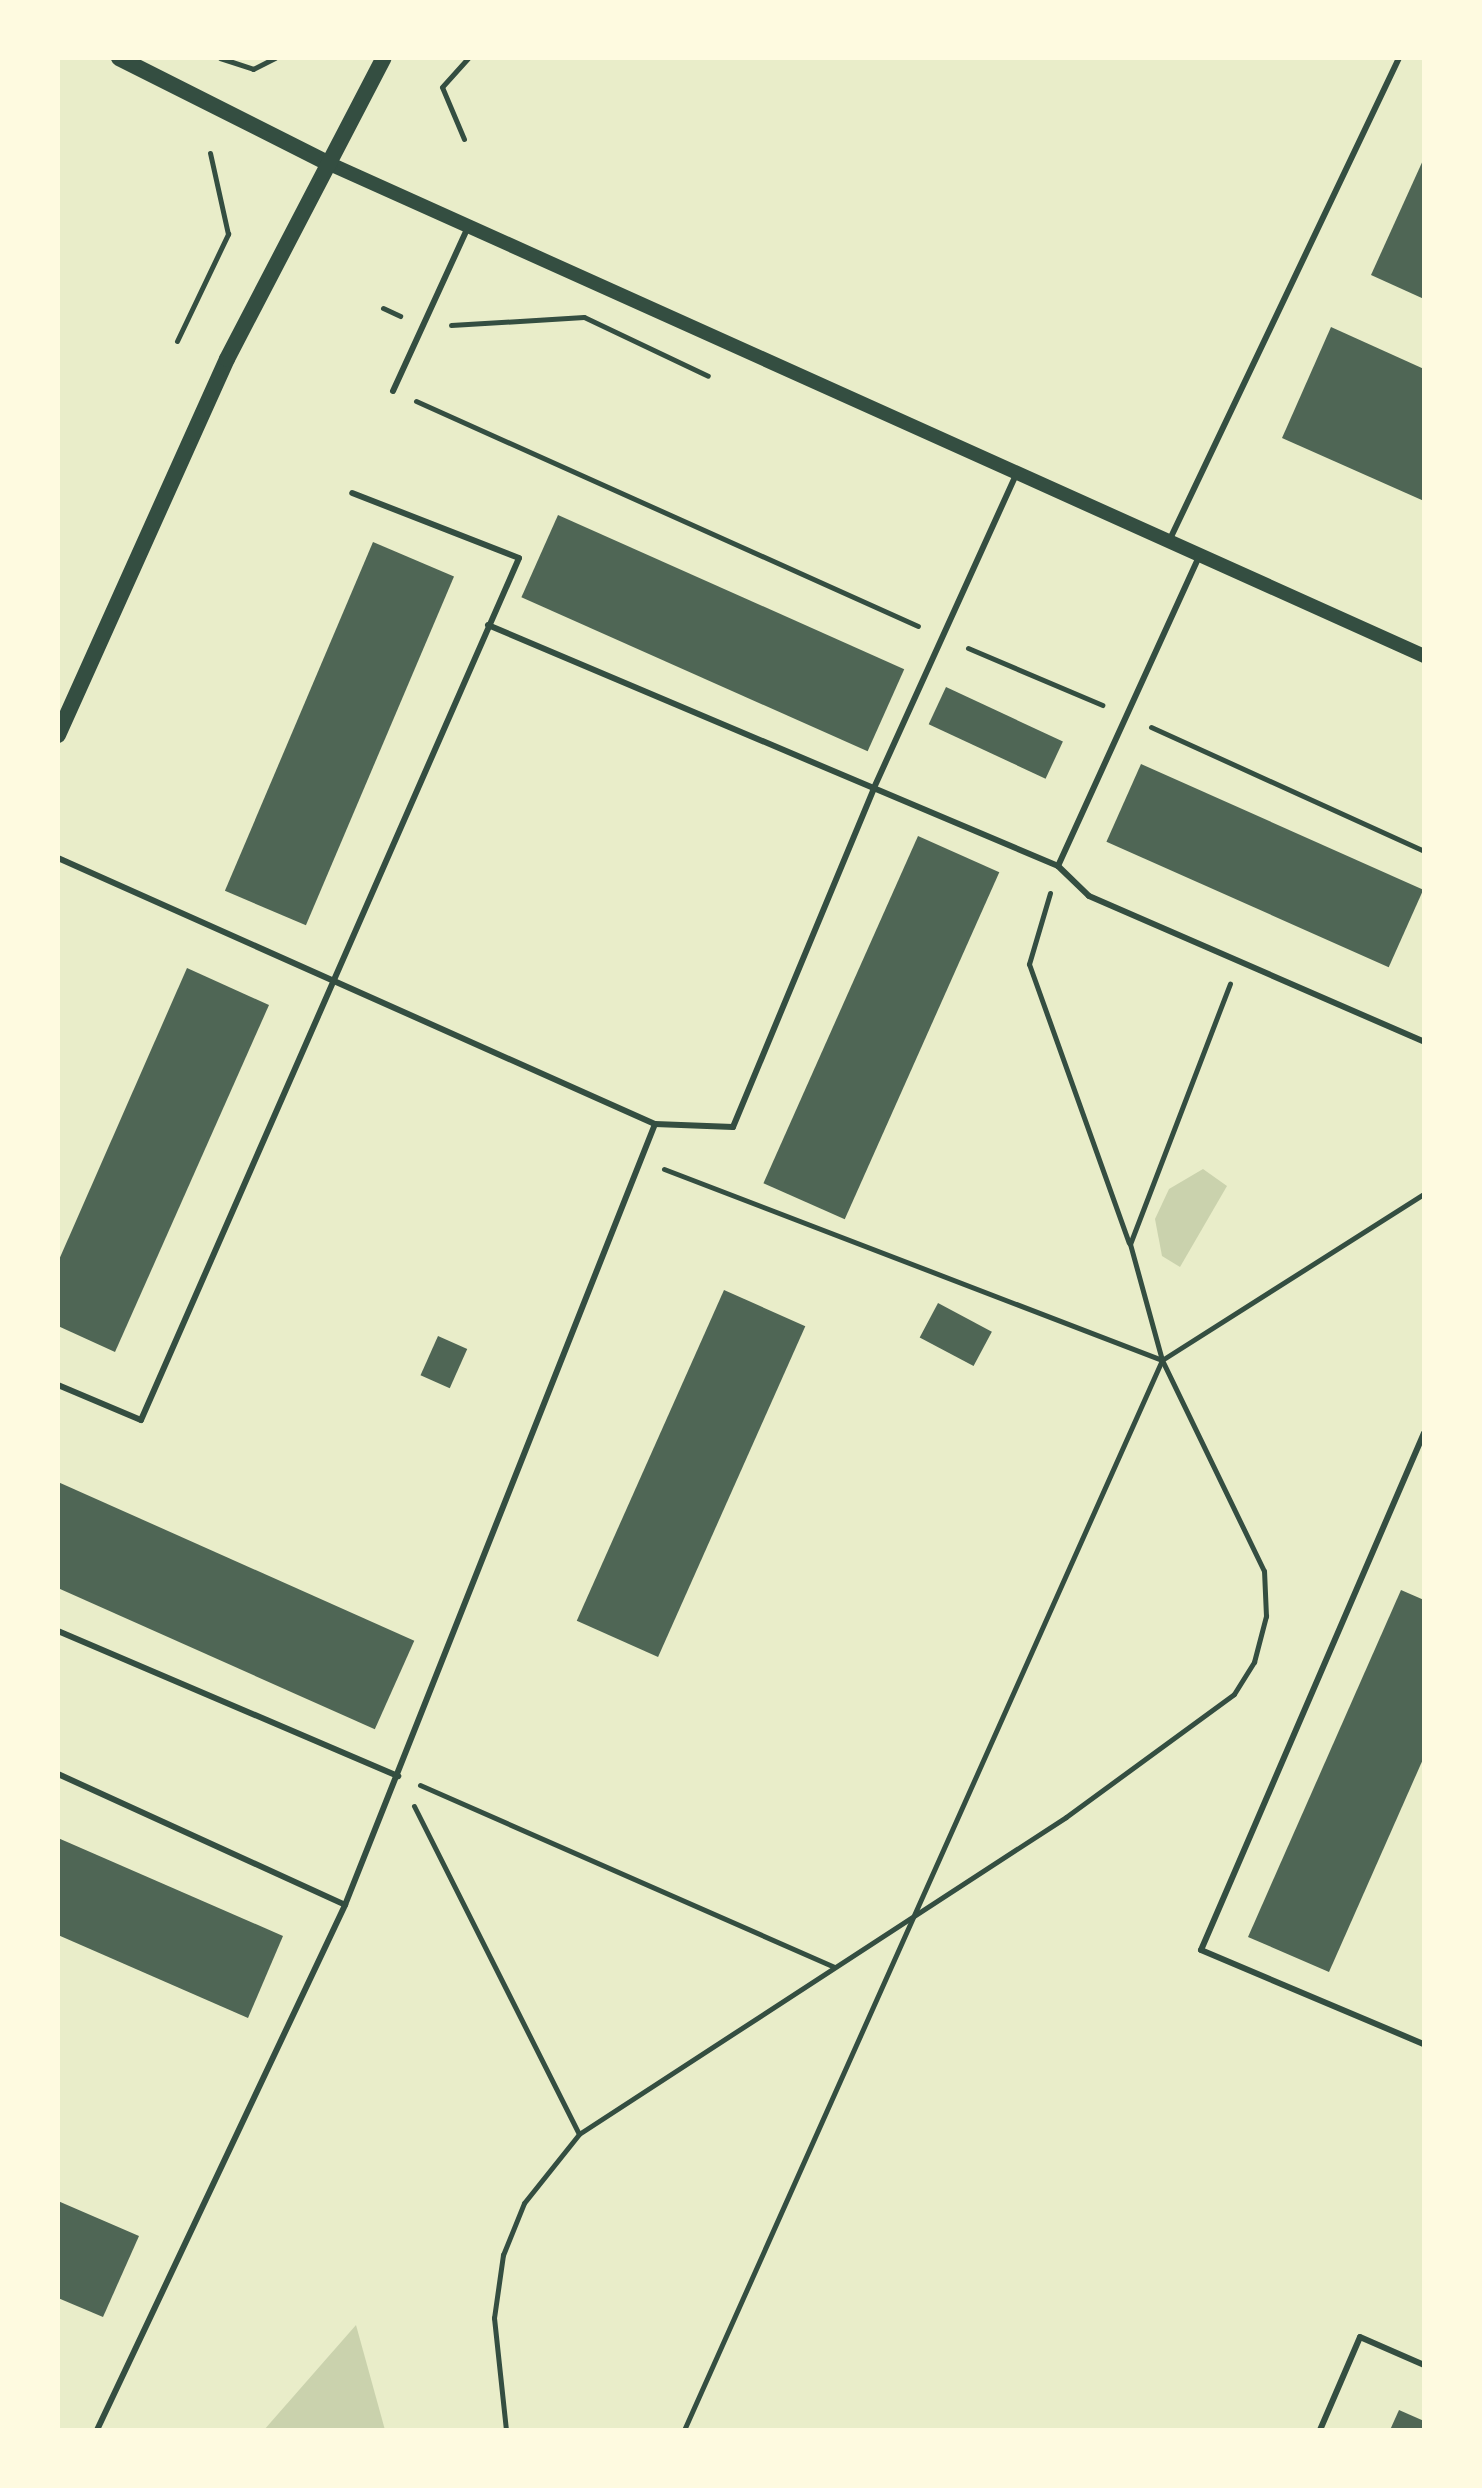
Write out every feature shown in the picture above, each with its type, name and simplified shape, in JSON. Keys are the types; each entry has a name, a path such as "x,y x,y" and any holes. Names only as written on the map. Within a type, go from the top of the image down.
{"main road":[{"path":"119,58 330,164"},
{"path":"58,735 227,359 384,58"}],"street":[{"path":"330,164 1424,656"}],"lane":[{"path":"1169,543 1399,58"},
{"path":"393,391 468,227"},
{"path":"58,858 655,1124 733,1127 873,790 1016,475"},
{"path":"58,1385 141,1420 330,981 519,558 352,493"},
{"path":"1058,866 1199,556"},
{"path":"488,625 1058,866 1089,896 1424,1042"},
{"path":"97,2430 345,1905 655,1124"},
{"path":"1424,1433 1201,1950 1424,2044"},
{"path":"58,1631 398,1776"},
{"path":"58,1774 345,1905"},
{"path":"1320,2430 1360,2337 1424,2365"}],"path":[{"path":"220,58 253,69 275,58"},
{"path":"464,139 442,87 468,58"},
{"path":"177,341 228,234 210,153"},
{"path":"383,308 423,327 584,317 708,376"},
{"path":"393,391 944,638 1126,715 1424,851"},
{"path":"506,2430 494,2318 503,2255 524,2203 579,2134 914,1915 1181,1735 1234,1694 1254,1662 1266,1616 1264,1571 1162,1360 1130,1244 1029,964 1058,866"},
{"path":"1130,1244 1239,962"},
{"path":"641,1160 1162,1360"},
{"path":"684,2430 1162,1360 1424,1194"},
{"path":"398,1776 834,1967"},
{"path":"398,1776 579,2134"}],"green space":[{"path":"1203,1169 1227,1186 1180,1267 1162,1256 1155,1219 1169,1189"},
{"path":"356,2325 385,2430 264,2430"}],"building":[{"path":"1424,158 1424,299 1371,275"},
{"path":"1331,327 1424,369 1424,501 1282,438"},
{"path":"558,515 904,669 868,751 521,597"},
{"path":"373,542 454,576 306,925 225,891"},
{"path":"946,687 1063,742 1046,779 929,724"},
{"path":"1141,764 1423,890 1389,967 1106,842"},
{"path":"918,836 999,872 845,1219 763,1183"},
{"path":"187,968 269,1005 115,1352 58,1326 58,1262"},
{"path":"724,1290 805,1326 658,1657 577,1621"},
{"path":"938,1303 992,1332 974,1366 920,1337"},
{"path":"438,1336 467,1349 450,1388 421,1375"},
{"path":"58,1482 414,1641 375,1729 58,1588"},
{"path":"1401,1590 1424,1600 1424,1757 1329,1972 1248,1937"},
{"path":"58,1838 283,1936 248,2018 58,1935"},
{"path":"58,2201 139,2236 103,2317 58,2298"},
{"path":"1399,2410 1424,2421 1424,2430 1390,2430"}]}
